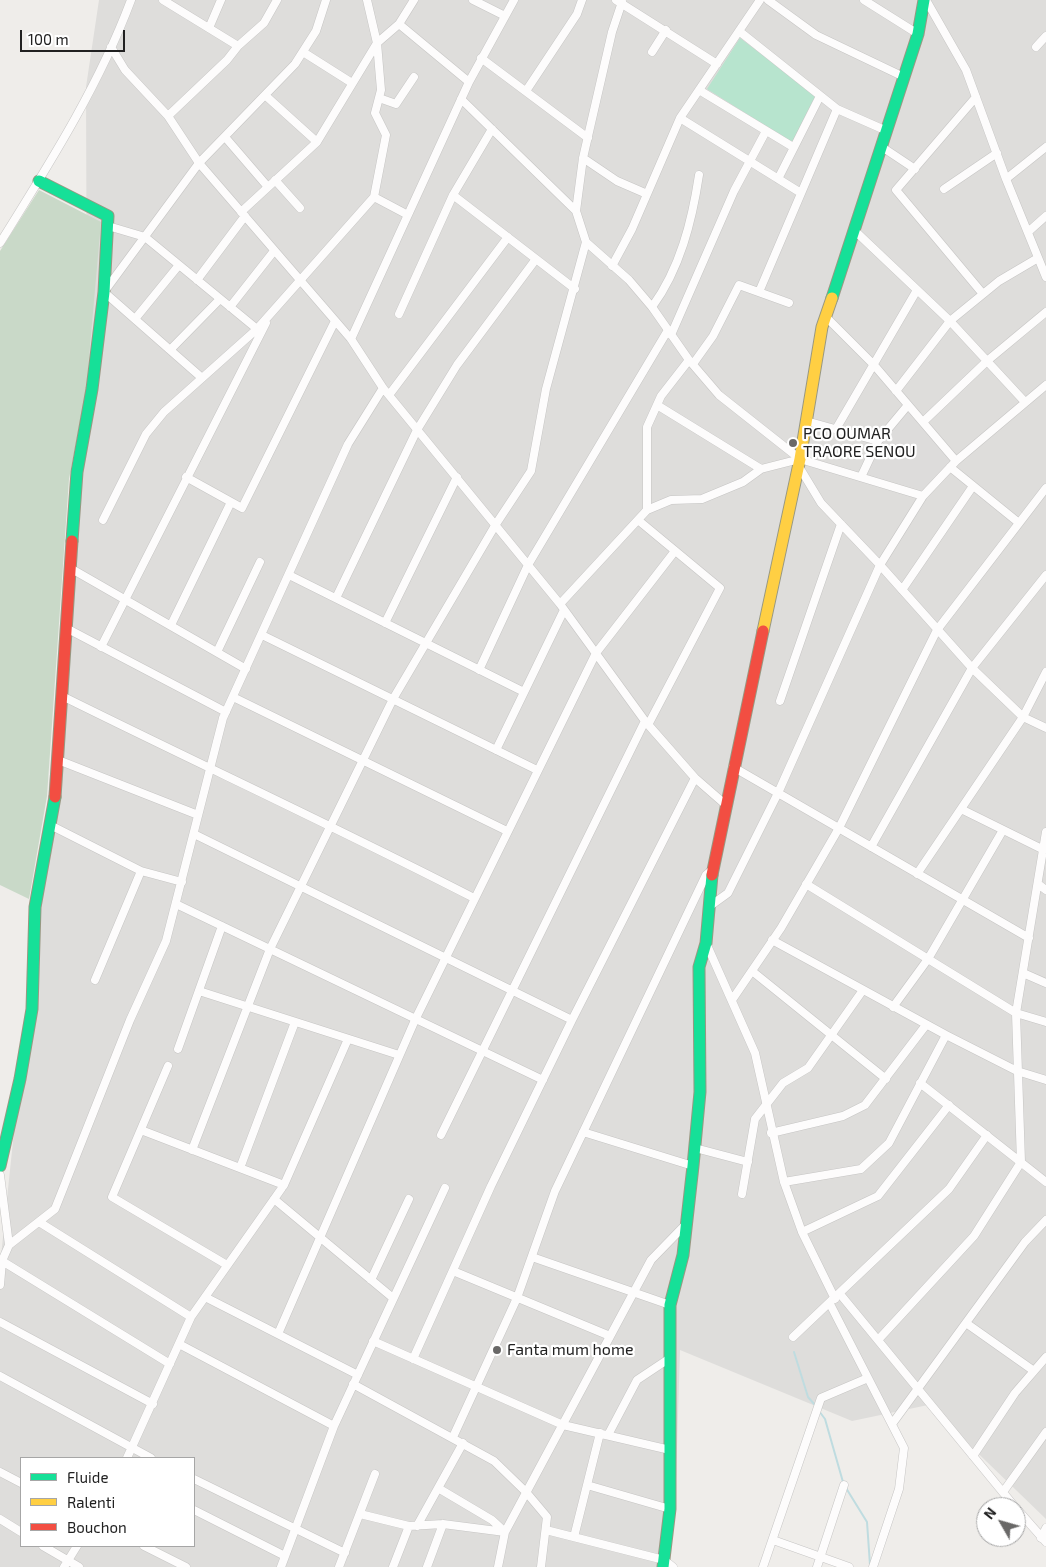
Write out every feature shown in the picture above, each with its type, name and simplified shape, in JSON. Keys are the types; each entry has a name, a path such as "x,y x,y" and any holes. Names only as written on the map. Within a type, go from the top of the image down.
{"street":[{"path":"0,244 39,180 111,48 131,0"},
{"path":"209,28 221,0"},
{"path":"168,116 227,60 238,46 264,23 277,0"},
{"path":"104,292 199,163 295,64 316,31 326,0"},
{"path":"103,520 146,434 164,412 269,318 374,197 386,135 375,113 381,90 377,43 367,0"},
{"path":"197,280 243,214 275,180 317,142 377,43 398,24 414,0"},
{"path":"473,0 505,16"},
{"path":"351,339 469,82 514,0"},
{"path":"526,92 577,14 582,0"},
{"path":"612,266 648,194 680,118 760,0"},
{"path":"768,0 816,35 904,77"},
{"path":"864,0 918,34"},
{"path":"663,1563 670,1509 670,1305 683,1255 694,1166 700,1092 698,967 706,943 713,869 733,766 799,462 826,317 918,34 925,0"},
{"path":"925,0 966,70 1006,179 1046,277"},
{"path":"167,1 238,46"},
{"path":"717,64 619,1 583,158 576,211 586,242 629,280 652,307 691,362 719,395 799,462 821,503 880,565 972,668 1024,716 1046,728"},
{"path":"398,24 469,82"},
{"path":"652,52 666,30"},
{"path":"739,31 837,109 887,131"},
{"path":"1036,47 1046,36"},
{"path":"111,48 126,70 168,116 199,163 351,339 383,388 562,607 646,723 695,778 726,805"},
{"path":"303,52 352,83"},
{"path":"481,58 588,138"},
{"path":"380,98 396,104 414,77"},
{"path":"699,90 794,148"},
{"path":"266,96 317,142"},
{"path":"778,179 820,96"},
{"path":"976,97 896,190 983,294"},
{"path":"461,99 576,211"},
{"path":"759,292 837,109"},
{"path":"680,118 801,193"},
{"path":"399,314 453,194 492,129"},
{"path":"479,670 528,565 670,332 734,191 766,131"},
{"path":"225,137 268,187"},
{"path":"882,147 915,169"},
{"path":"1006,179 1046,147"},
{"path":"944,189 996,153"},
{"path":"583,158 617,181 648,194"},
{"path":"652,307 664,290 681,251 693,212 699,175"},
{"path":"0,1166 20,1079 32,1009 35,907 55,798 77,472 92,389 104,292 108,226 108,216 39,180"},
{"path":"275,180 300,208"},
{"path":"453,194 575,289"},
{"path":"374,197 408,215"},
{"path":"1028,232 1046,216"},
{"path":"108,226 145,237 257,329"},
{"path":"854,230 950,321 1025,402"},
{"path":"389,395 508,237"},
{"path":"192,1150 270,949 363,760 393,700 426,643 496,524 531,471 546,389 575,289 586,242"},
{"path":"230,307 274,251"},
{"path":"896,391 950,321 999,280 1038,258"},
{"path":"336,598 417,430 457,365 536,259"},
{"path":"135,319 179,265"},
{"path":"647,510 647,427 661,396 713,336 739,285 789,303"},
{"path":"836,429 918,290"},
{"path":"104,292 202,378"},
{"path":"170,350 220,299"},
{"path":"923,422 987,361 1046,312"},
{"path":"826,317 874,365 956,461"},
{"path":"101,647 186,477 269,318"},
{"path":"186,477 242,508 335,321"},
{"path":"710,906 728,893 778,793 880,565 923,496 956,461 1046,385"},
{"path":"0,1285 2,1261 9,1245 55,1209 130,1020 166,942 226,712 348,444 383,388"},
{"path":"657,404 761,469"},
{"path":"861,477 878,441 908,406"},
{"path":"806,420 878,441"},
{"path":"496,750 562,607 647,510 671,500 702,499 743,482 761,469 799,462 861,477 923,496"},
{"path":"950,467 1018,523"},
{"path":"385,623 457,478"},
{"path":"902,590 973,486"},
{"path":"732,1000 772,940 839,828 937,630 1046,488"},
{"path":"171,625 231,502"},
{"path":"441,1135 510,990 646,723 720,588 638,520"},
{"path":"780,701 841,524"},
{"path":"278,1334 415,1020 537,770 596,654 675,551"},
{"path":"217,652 260,562"},
{"path":"70,568 246,669"},
{"path":"289,575 524,692"},
{"path":"872,847 972,668 1046,575"},
{"path":"66,628 226,712"},
{"path":"262,635 537,770"},
{"path":"917,874 1024,716 1046,672"},
{"path":"62,696 210,769 331,825 474,898"},
{"path":"233,697 507,831"},
{"path":"58,760 198,815"},
{"path":"733,766 1029,938"},
{"path":"413,1358 491,1186 572,1020 695,778"},
{"path":"961,809 1044,850"},
{"path":"50,825 141,871 182,882"},
{"path":"893,1006 928,959 1003,830"},
{"path":"878,1340 974,1236 1021,1162 1016,1013 1046,832"},
{"path":"194,834 572,1020"},
{"path":"453,1438 517,1298 556,1191 706,875 713,869"},
{"path":"95,980 141,871"},
{"path":"806,884 1016,1013 1046,1022"},
{"path":"1038,884 1046,890"},
{"path":"176,904 543,1080"},
{"path":"178,1049 222,926"},
{"path":"772,940 926,1025 1017,1071 1046,1080"},
{"path":"706,943 755,1053 771,1133 784,1182 802,1232 835,1299 868,1378 904,1448 899,1488 873,1567"},
{"path":"752,971 886,1079"},
{"path":"1023,972 1046,983"},
{"path":"742,1194 755,1119 783,1083 808,1068 863,990"},
{"path":"199,991 399,1055"},
{"path":"240,1168 295,1022"},
{"path":"771,1133 843,1116 865,1104 926,1025"},
{"path":"784,1182 861,1169 889,1143 946,1035"},
{"path":"128,1457 191,1317 284,1185 348,1038"},
{"path":"168,1066 112,1197 227,1266"},
{"path":"920,1083 1046,1182"},
{"path":"802,1232 878,1196 949,1105"},
{"path":"141,1130 284,1185"},
{"path":"583,1132 694,1166"},
{"path":"793,1337 949,1189 987,1135"},
{"path":"695,1148 748,1162"},
{"path":"0,1175 9,1245"},
{"path":"281,1567 334,1426 445,1188"},
{"path":"274,1199 393,1298"},
{"path":"371,1280 409,1199"},
{"path":"892,1424 1025,1242 1046,1220"},
{"path":"39,1222 191,1317"},
{"path":"498,1567 505,1532 651,1260 686,1223"},
{"path":"532,1257 670,1305"},
{"path":"2,1261 170,1364"},
{"path":"453,1271 610,1336"},
{"path":"205,1297 358,1375"},
{"path":"835,1299 878,1340 1007,1497"},
{"path":"0,1322 152,1404"},
{"path":"966,1323 1034,1371"},
{"path":"373,1341 563,1424 670,1450"},
{"path":"179,1344 334,1426"},
{"path":"973,1456 1014,1393 1046,1357"},
{"path":"574,1537 587,1485 604,1434 637,1380 670,1358"},
{"path":"0,1376 149,1457"},
{"path":"763,1567 821,1398 868,1378"},
{"path":"353,1384 494,1461 526,1492 547,1517 541,1567"},
{"path":"1003,1492 1046,1432"},
{"path":"417,1526 463,1443"},
{"path":"0,1472 20,1482"},
{"path":"339,1567 375,1474"},
{"path":"195,1479 344,1553"},
{"path":"587,1485 670,1509"},
{"path":"817,1567 844,1485"},
{"path":"438,1488 492,1520 505,1532"},
{"path":"195,1511 285,1556"},
{"path":"360,1514 408,1526 443,1524 505,1532"},
{"path":"0,1519 20,1531"},
{"path":"1026,1519 1043,1540"},
{"path":"427,1567 443,1524"},
{"path":"393,1567 408,1526"},
{"path":"1043,1540 1046,1528"},
{"path":"546,1530 674,1567"},
{"path":"773,1540 849,1567"},
{"path":"44,1547 66,1564 79,1567"},
{"path":"66,1564 76,1547"},
{"path":"146,1547 186,1567"}],"shaded area":[{"path":"99,0 1046,0 1046,1519 1026,1500 1026,1497 1023,1497 928,1405 852,1421 680,1350 675,1512 667,1567 0,1567 0,1266 40,882 87,376 86,87"},
{"path":"907,411 950,461 923,490 864,474 881,443"}],"green space":[{"path":"740,38 818,97 793,143 707,89"},
{"path":"39,190 101,222 86,391 69,479 47,796 29,899 0,885 0,251"}],"waterway":[{"path":"794,1352 808,1397 815,1405"},
{"path":"819,1411 825,1419 843,1482"},
{"path":"846,1488 867,1522 870,1565"}],"traffic: fast":[{"path":"832,298 918,34 924,0"},
{"path":"39,181 108,216 104,292 92,389 77,472 72,541"},
{"path":"0,1166 20,1079 32,1009 35,907 55,797"},
{"path":"663,1567 670,1509 670,1305 683,1255 693,1166 700,1092 699,967 706,943 712,875"}],"traffic: slow":[{"path":"763,631 800,459 822,327 832,298"}],"traffic: jam":[{"path":"55,797 72,541"},
{"path":"712,875 763,631"}],"place":[{"name":"PCO OUMAR TRAORE SENOU","path":"793,443"},
{"name":"Fanta mum home","path":"497,1350"}]}
